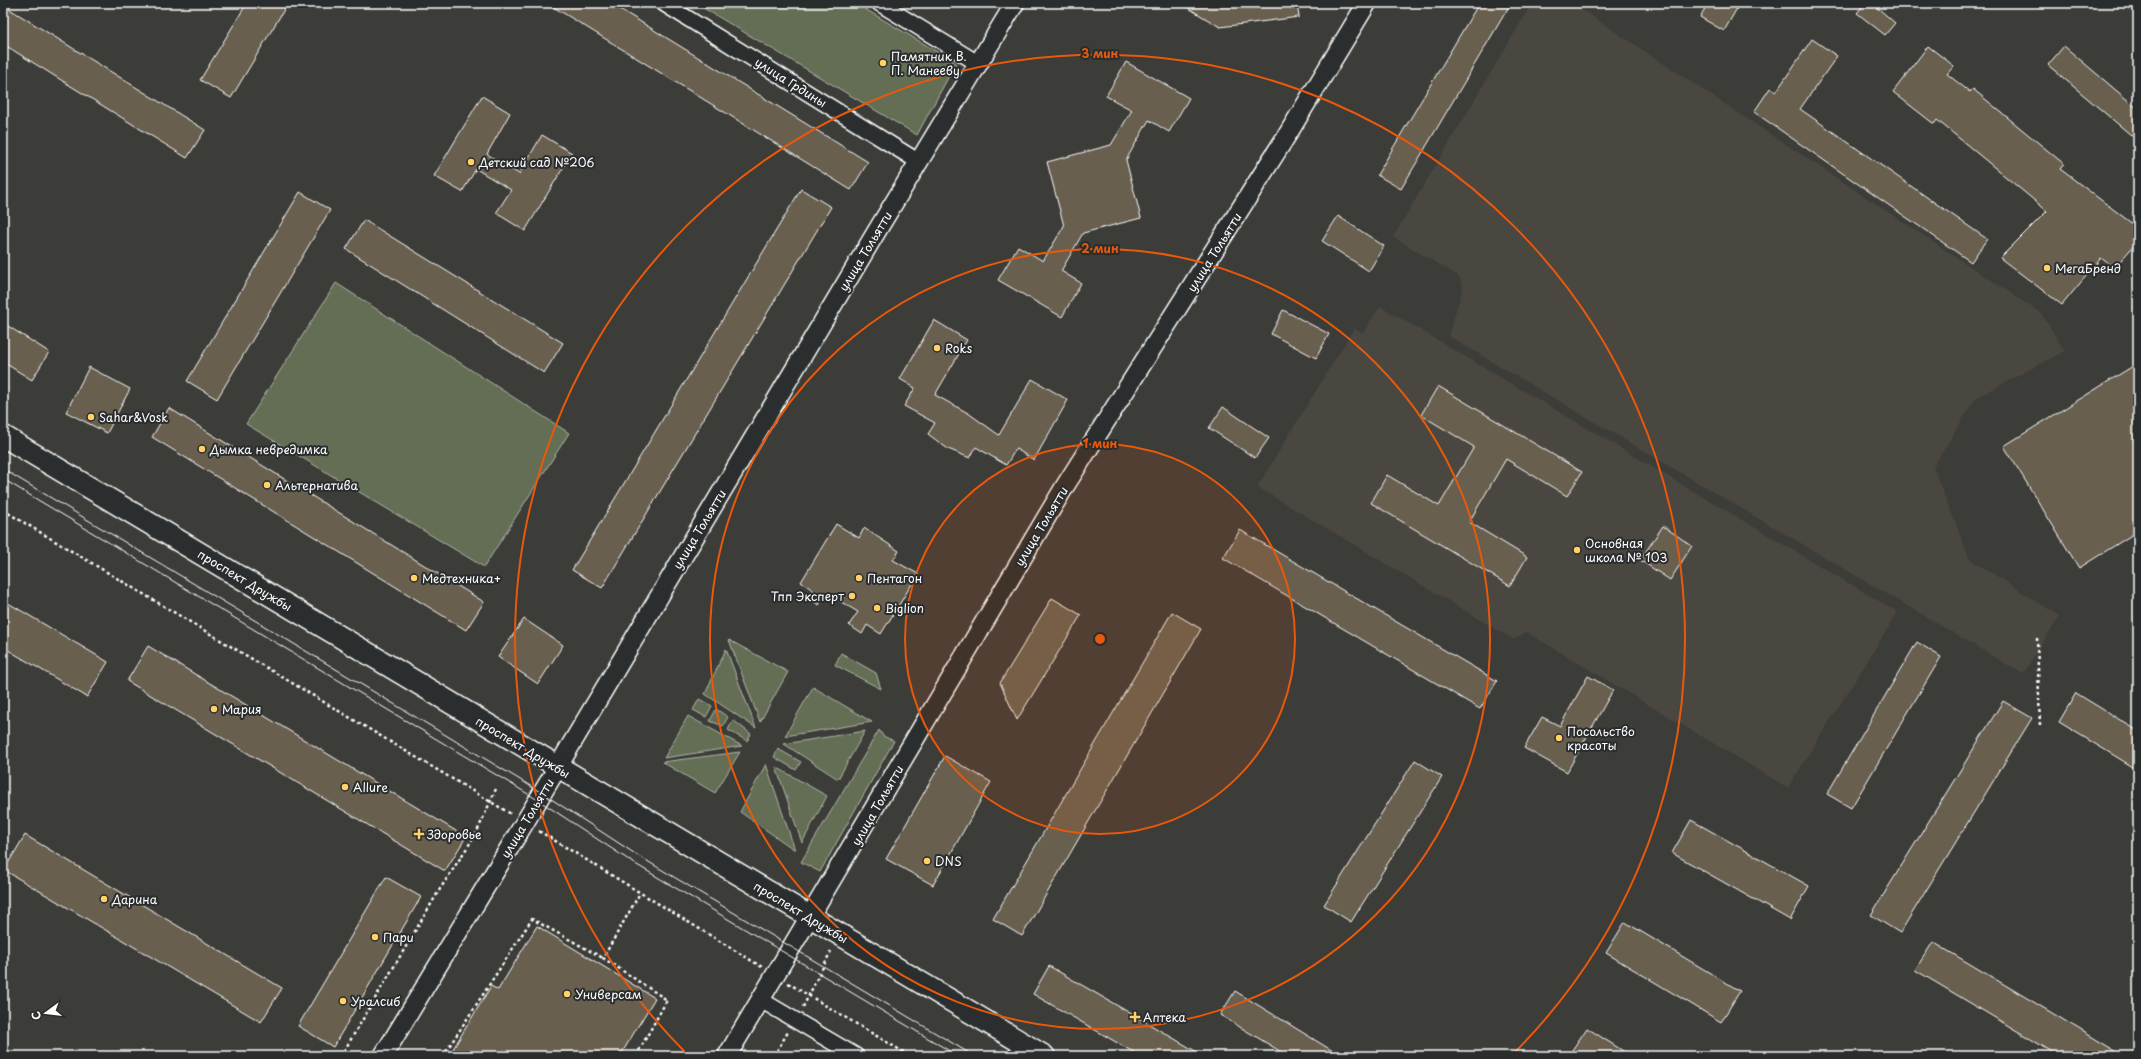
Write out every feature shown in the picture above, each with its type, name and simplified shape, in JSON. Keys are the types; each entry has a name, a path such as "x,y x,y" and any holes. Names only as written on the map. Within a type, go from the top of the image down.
{"main road":[{"name":"проспект Дружбы","path":"3,436 1044,1056"}],"street":[{"name":"улица Грдины","path":"663,3 919,162"},
{"path":"879,3 979,64"},
{"name":"улица Тольятти","path":"383,1056 525,822 1015,3"},
{"name":"улица Тольятти","path":"727,1056 1065,486 1289,132 1367,3"},
{"path":"760,1000 856,1056"}],"path":[{"path":"3,510 525,822 910,1056"},
{"path":"2037,638 2040,726"},
{"path":"341,1056 440,889 476,834 496,789"},
{"path":"603,958 640,893"},
{"path":"443,1056 532,920 603,958 667,1000 636,1056"},
{"path":"810,996 839,935"}],"shaded area":[{"path":"1532,3 1572,3 2041,313 2065,351 1976,398 1933,467 1970,559 2060,616 2023,674 1448,336 1463,287 1458,276 1393,237"},
{"name":"Основная школа № 103","path":"1380,306 1898,612 1788,788 1526,632 1514,640 1257,487 1354,328 1363,333"}],"green space":[{"path":"695,3 855,3 956,63 917,135"},
{"path":"336,283 569,433 484,567 246,424"},
{"path":"729,640 788,672 760,722"},
{"path":"726,649 756,728 705,694"},
{"path":"841,653 876,673 881,689 835,665"},
{"path":"813,687 872,722 785,736"},
{"path":"699,699 712,706 706,717 693,710"},
{"path":"716,709 728,717 723,726 710,721"},
{"path":"688,716 742,746 664,758"},
{"path":"733,720 751,734 747,741 728,730"},
{"path":"879,730 883,736 894,741 820,872 801,862"},
{"path":"865,731 838,779 784,744"},
{"path":"778,749 801,762 796,770 774,757"},
{"path":"740,752 715,793 662,762"},
{"path":"766,764 795,850 740,812"},
{"path":"776,767 827,796 802,843"}],"building":[{"path":"247,3 288,3 231,98 200,80"},
{"path":"547,3 610,3 868,162 851,190"},
{"path":"1180,3 1297,3 1299,17 1220,27"},
{"path":"1479,3 1511,3 1401,189 1377,175"},
{"path":"1708,3 1740,3 1724,31 1700,17"},
{"path":"1865,3 1872,3 1895,23 1885,35 1857,13"},
{"path":"3,5 205,130 187,158 3,44"},
{"path":"1812,39 1837,56 1800,109 1987,239 1971,262 1754,112 1770,88 1776,92"},
{"path":"1928,46 1954,66 1947,74 1970,92 1973,89 2064,164 2060,169 2138,228 2138,241 2114,268 2101,258 2062,305 2000,258 2047,211 1937,120 1934,124 1893,92"},
{"path":"2064,46 2138,109 2138,141 2048,65"},
{"path":"1126,62 1189,98 1169,132 1149,120 1126,160 1141,218 1083,233 1061,271 1081,283 1062,317 998,280 1018,246 1043,261 1064,226 1047,162 1111,145 1132,110 1106,96"},
{"name":"Детский сад №206","path":"482,96 510,113 487,154 519,174 542,135 572,153 525,231 496,213 511,190 476,169 462,192 434,176"},
{"path":"801,189 831,207 602,588 572,570"},
{"path":"300,192 330,210 217,399 187,381"},
{"path":"1338,216 1384,246 1369,271 1322,241"},
{"path":"364,220 563,343 544,373 346,249"},
{"path":"1283,310 1329,334 1316,358 1271,334"},
{"path":"934,320 967,340 935,395 968,413 999,435 1032,379 1068,400 1034,460 1016,449 1006,465 976,447 970,458 948,449 928,434 935,423 904,406 915,388 900,379"},
{"path":"3,323 49,352 32,380 3,362"},
{"path":"2138,363 2138,531 2079,568 2004,446"},
{"path":"89,367 130,389 107,433 66,412"},
{"path":"1438,386 1582,472 1567,496 1506,459 1469,522 1527,557 1510,586 1371,503 1387,475 1439,506 1474,447 1421,415"},
{"path":"1223,407 1269,438 1255,458 1209,428"},
{"path":"169,408 484,602 466,630 152,437"},
{"name":"Пентагон","path":"836,524 859,538 864,528 899,551 893,560 918,574 881,634 867,625 862,634 849,625 858,612 826,593 819,605 808,598 813,590 801,582"},
{"path":"1663,526 1692,546 1670,580 1640,560"},
{"path":"1240,530 1497,681 1480,709 1223,558"},
{"path":"1052,598 1081,615 1017,720 1000,683"},
{"path":"3,600 108,662 87,697 3,647"},
{"path":"1172,612 1201,629 1022,936 993,919"},
{"path":"524,619 563,645 538,684 498,657"},
{"path":"1917,642 1941,657 1851,808 1827,794"},
{"path":"148,646 466,837 445,871 127,681"},
{"path":"1588,676 1613,690 1567,772 1524,748 1542,717 1560,726"},
{"path":"2076,693 2138,731 2138,770 2059,722"},
{"path":"2003,701 2032,718 1900,933 1871,915"},
{"path":"945,756 991,782 933,885 886,859"},
{"path":"1415,760 1442,777 1351,922 1324,905"},
{"path":"1691,820 1809,886 1790,920 1672,853"},
{"path":"25,835 282,988 261,1022 4,870"},
{"path":"386,877 421,897 333,1047 298,1026"},
{"path":"1625,922 1740,991 1721,1022 1606,953"},
{"name":"Универсам","path":"537,926 655,998 620,1056 465,1056 453,1049 491,986 498,990"},
{"path":"1933,942 2124,1056 2059,1056 1915,970"},
{"path":"1049,966 1204,1056 1140,1056 1033,994"},
{"path":"1235,991 1341,1056 1288,1056 1220,1015"},
{"path":"1587,1028 1631,1056 1568,1056"}],"tram line":[{"path":"3,469 542,793 637,855 974,1056"},
{"path":"3,479 538,800 632,862 958,1056"}],"place":[{"name":"Памятник В. П. Манееву","path":"883,63"},
{"name":"Детский сад №206","path":"471,162"},
{"name":"МегаБренд","path":"2047,268"},
{"name":"Roks","path":"937,348"},
{"name":"Sahar&Vosk","path":"91,417"},
{"name":"Дымка невредимка","path":"202,449"},
{"name":"Альтернатива","path":"267,485"},
{"name":"Основная школа № 103","path":"1577,550"},
{"name":"Медтехника+","path":"414,578"},
{"name":"Пентагон","path":"859,578"},
{"name":"Тпп Эксперт","path":"852,596"},
{"name":"Biglion","path":"877,608"},
{"name":"Мария","path":"214,709"},
{"name":"Посольство красоты","path":"1559,738"},
{"name":"Allure","path":"345,787"},
{"name":"Здоровье","path":"419,834"},
{"name":"DNS","path":"927,861"},
{"name":"Дарина","path":"104,899"},
{"name":"Пари","path":"375,937"},
{"name":"Универсам","path":"567,994"},
{"name":"Уралсиб","path":"343,1001"},
{"name":"Аптека","path":"1135,1017"}]}
